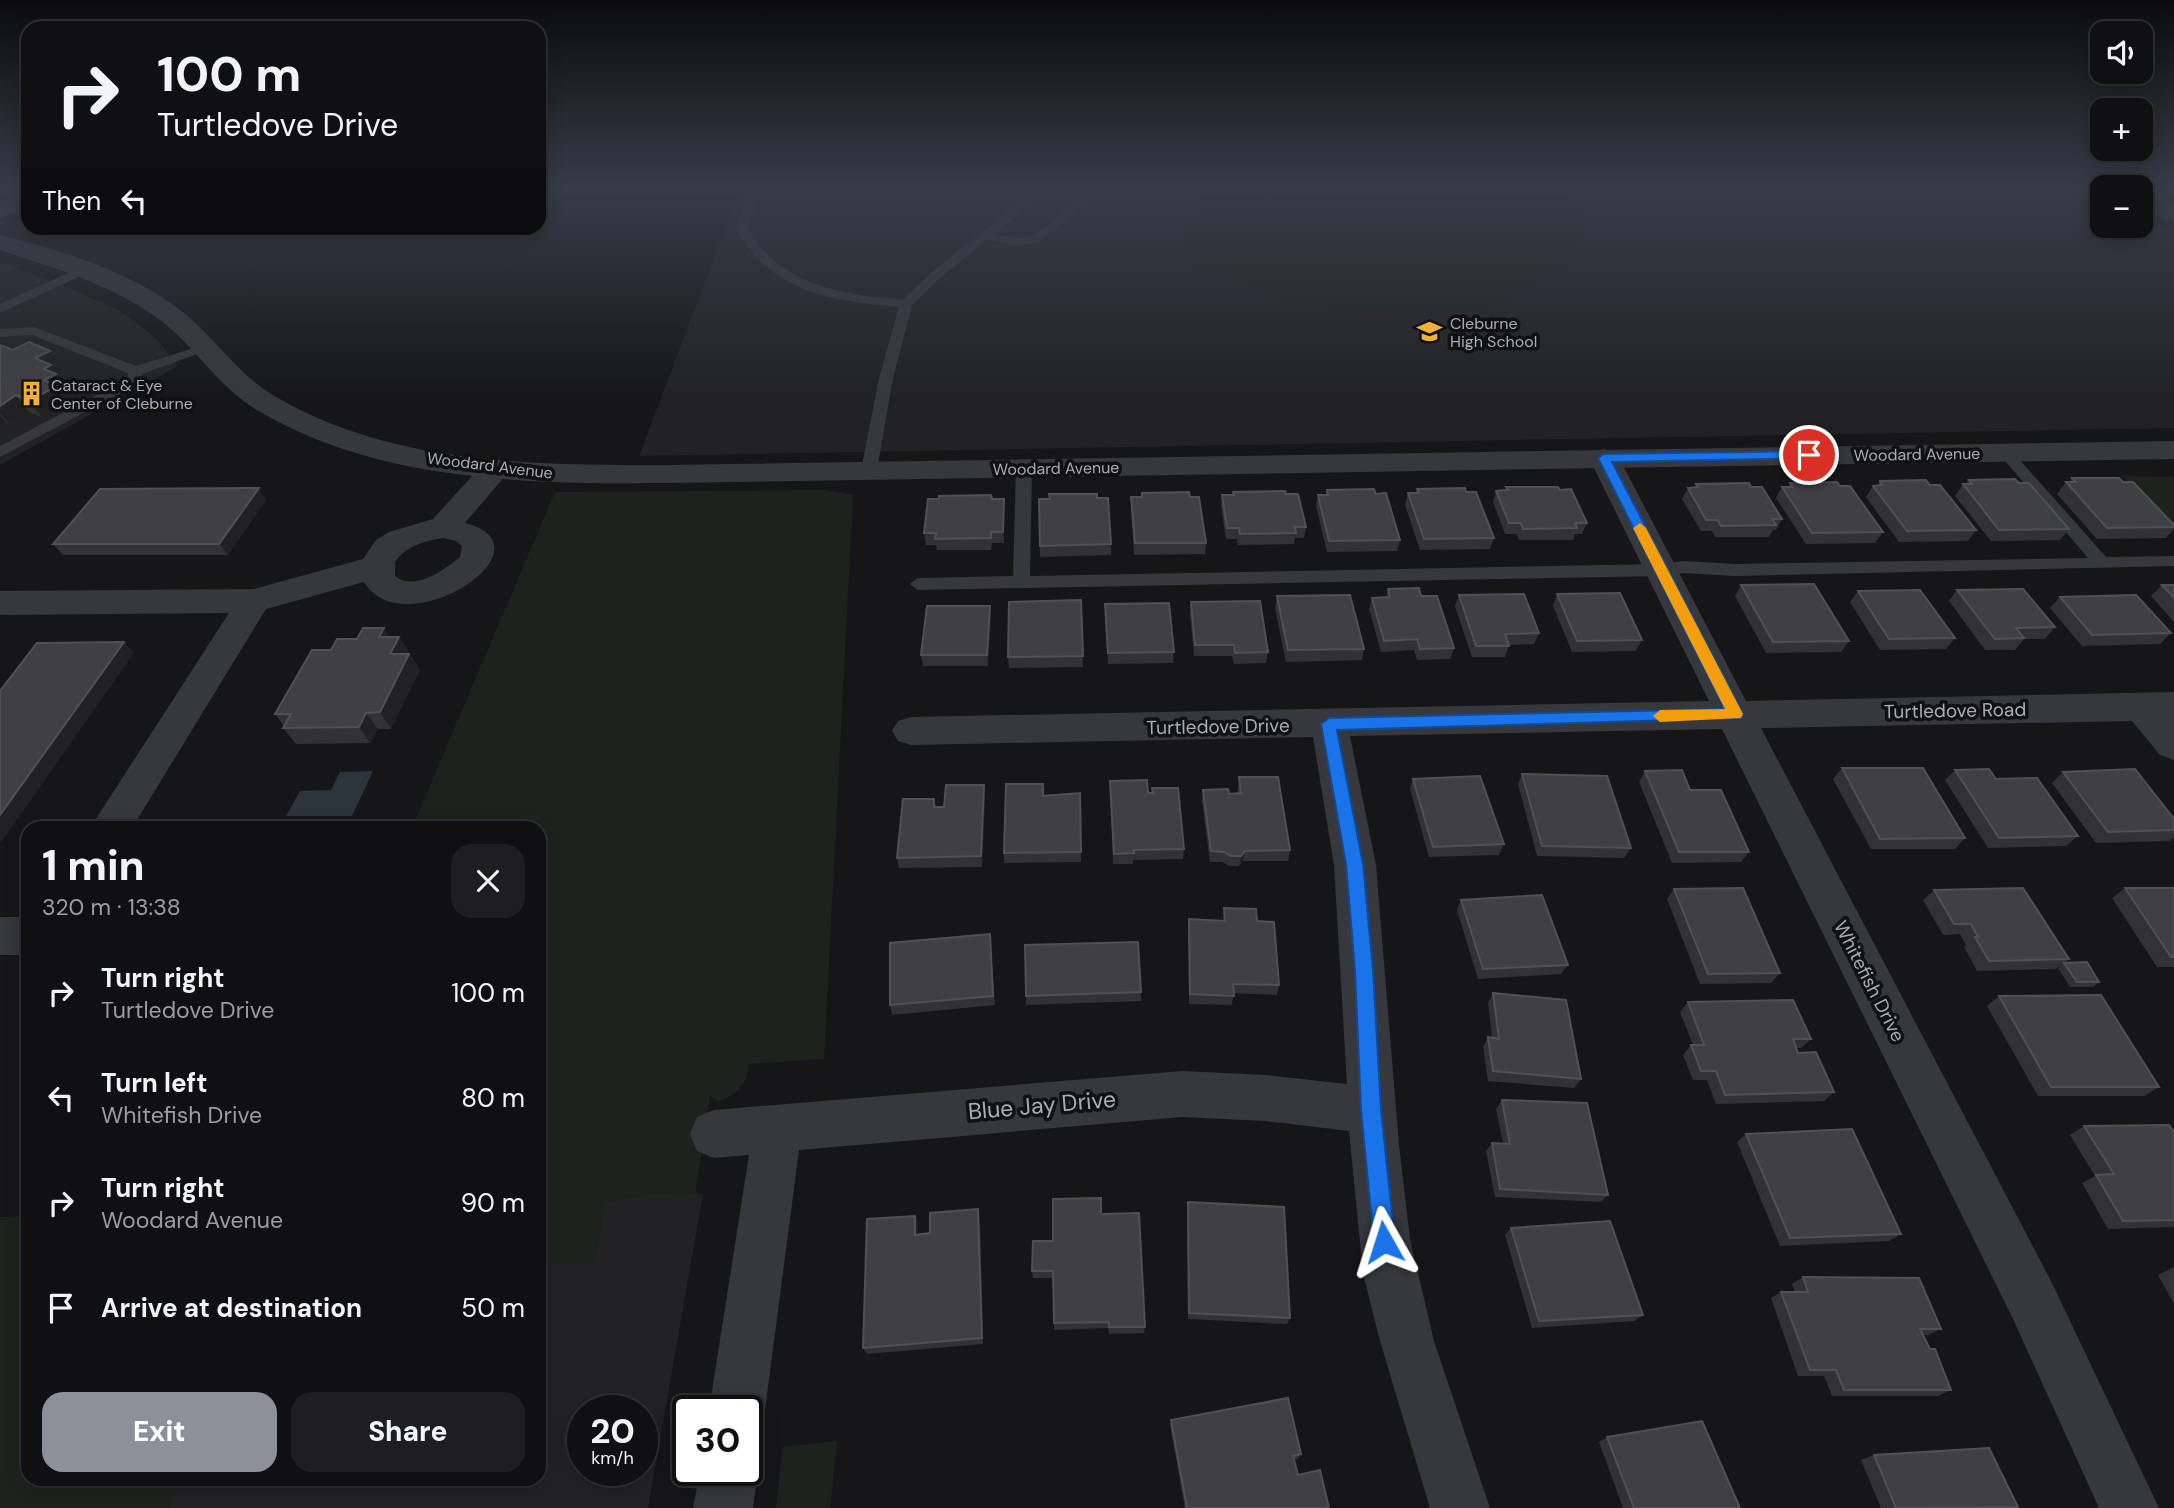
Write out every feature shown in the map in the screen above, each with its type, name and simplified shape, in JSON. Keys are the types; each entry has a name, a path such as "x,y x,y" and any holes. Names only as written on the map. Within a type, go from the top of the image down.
{"street":[{"name":"Woodard Avenue","path":"48,258 120,285 152,304 175,319 233,380 253,395 305,423 376,447 496,469 571,474 2174,450"},
{"name":"Whitefish Drive","path":"1604,458 2032,1300 2129,1508"},
{"path":"443,528 496,469"},
{"path":"443,528 460,530 472,536 479,545 478,556 470,569 457,580 438,588 399,592 385,587 376,578 376,567 388,548 414,534 443,528"},
{"path":"0,603 254,601 376,567"},
{"path":"114,821 254,601"},
{"path":"2158,706 2174,745"},
{"name":"Turtledove Road","path":"1735,714 2158,706"},
{"name":"Turtledove Drive","path":"911,731 1735,714"},
{"path":"1329,724 1355,864 1364,970 1371,1110 1384,1242 1410,1348 1461,1508"},
{"path":"0,936 21,936"},
{"name":"Blue Jay Drive","path":"714,1134 1182,1094 1266,1098 1371,1110"},
{"path":"739,1395 778,1128"},
{"path":"723,1508 726,1486"}],"lane":[{"path":"761,258 795,281 835,294 906,304"},
{"path":"869,470 886,378 906,304 956,258"},
{"path":"0,309 83,270"},
{"path":"0,333 34,331 136,371 204,349"},
{"path":"0,452 133,381 136,371"},
{"path":"2006,453 2102,563"},
{"path":"1021,582 1024,468"},
{"path":"918,584 1661,570 1683,567 1735,570 2174,561"}],"shaded area":[{"name":"Cleburne High School","path":"714,258 2174,258 2174,428 639,456"},
{"path":"1179,258 1570,258 1551,276 1513,297 1486,306 1450,312 1369,311 1327,305 1285,297 1207,272"},
{"path":"0,262 72,289 120,311 156,338 178,366 0,465"},
{"path":"2123,476 2174,477 2174,528"},
{"path":"826,490 853,495 824,1059 748,1064 744,1083 736,1092 718,1101 710,1096 695,1195 652,1193 605,1202 595,1262 546,1263 546,821 415,821 555,492"},
{"path":"373,771 352,816 286,816 300,791 331,790 340,772"},
{"path":"652,1193 703,1194 658,1451 658,1395 567,1395 567,1486 652,1486 648,1508 168,1508 177,1486 546,1486 546,1263 595,1262 605,1202"},
{"path":"21,1216 21,1486 177,1486 168,1508 0,1508 0,1217"},
{"path":"837,1441 830,1508 776,1508 783,1447"}],"building":[{"path":"29,342 50,351 35,358 51,365 44,369 56,374 44,380 57,386 29,401 16,395 0,406 0,345 13,350"},
{"path":"2072,478 2119,478 2123,482 2133,482 2174,527 2107,528 2066,482 2076,482"},
{"path":"2015,479 2019,483 2029,483 2069,529 1999,530 1963,484 1972,484 1969,480"},
{"path":"1926,480 1930,485 1940,485 1976,530 1907,531 1873,486 1882,485 1880,481"},
{"path":"1837,482 1840,486 1850,486 1883,532 1812,533 1782,487 1793,487 1790,483"},
{"path":"1749,483 1751,487 1762,487 1782,519 1772,519 1776,525 1721,526 1718,520 1706,520 1688,488 1698,487 1696,484"},
{"path":"1506,487 1571,489 1587,523 1575,523 1577,528 1523,529 1521,523 1509,523 1496,491 1508,490"},
{"path":"259,488 219,544 53,544 100,489"},
{"path":"1465,488 1466,492 1476,492 1494,538 1424,539 1408,493 1419,493 1417,489"},
{"path":"1374,489 1376,494 1386,493 1400,540 1329,541 1318,495 1328,495 1327,490"},
{"path":"1285,491 1286,494 1298,494 1306,527 1295,527 1296,533 1240,534 1239,528 1227,528 1222,495 1234,495 1233,492"},
{"path":"1189,492 1190,497 1199,497 1206,543 1135,543 1131,497 1142,497 1142,493"},
{"path":"1049,494 1097,494 1097,498 1108,498 1111,544 1040,546 1039,499 1050,499"},
{"path":"991,495 992,499 1004,499 1003,532 991,532 991,538 935,539 936,533 924,533 928,499 939,499 939,496"},
{"path":"1814,584 1849,641 1773,642 1741,585"},
{"path":"2162,585 2174,585 2174,598"},
{"path":"1419,588 1421,596 1437,596 1454,648 1420,649 1417,639 1384,641 1372,598 1390,597 1388,589"},
{"path":"2023,589 2055,627 2016,628 2024,638 1995,639 1957,590"},
{"path":"1920,590 1955,638 1889,639 1858,591"},
{"path":"1620,593 1642,640 1577,641 1557,594"},
{"path":"1524,594 1539,633 1505,634 1509,646 1476,646 1459,595"},
{"path":"1350,595 1364,649 1288,650 1277,596"},
{"path":"2136,595 2171,633 2092,635 2060,597"},
{"path":"1081,600 1083,656 1008,657 1009,602"},
{"path":"1260,601 1268,652 1235,653 1234,645 1195,645 1191,602"},
{"path":"1169,603 1174,652 1108,653 1105,604"},
{"path":"927,606 990,606 987,655 921,655"},
{"path":"363,628 384,628 379,637 399,637 390,654 409,654 380,712 366,713 359,727 283,728 291,714 275,714 312,650 331,650 337,639 357,639"},
{"path":"124,642 0,815 0,691 37,643"},
{"path":"1842,768 1923,768 1965,838 1880,839"},
{"path":"1989,769 1996,779 2037,778 2078,836 1999,838 1955,770"},
{"path":"2135,769 2174,819 2174,830 2108,832 2063,772"},
{"path":"1682,770 1690,790 1721,790 1749,852 1679,852 1645,771"},
{"path":"1522,774 1607,776 1631,848 1542,846"},
{"path":"1480,776 1504,844 1433,847 1413,779"},
{"path":"1239,777 1278,777 1290,850 1245,851 1241,856 1211,851 1203,790 1228,789 1229,794 1241,793"},
{"path":"1147,780 1148,793 1153,793 1152,788 1178,788 1184,849 1134,850 1134,853 1114,854 1110,781"},
{"path":"1006,784 1043,784 1043,796 1080,793 1081,852 1004,853"},
{"path":"946,785 984,785 981,856 897,858 903,799 934,799 934,807 944,807"},
{"path":"1743,888 1780,973 1708,974 1674,889"},
{"path":"2023,888 2069,959 1989,961 1971,924 1954,924 1934,890"},
{"path":"2125,888 2174,888 2174,957 2171,957"},
{"path":"1542,895 1568,965 1483,969 1461,900"},
{"path":"1224,908 1256,909 1257,921 1274,922 1279,985 1233,984 1234,996 1190,994 1189,919 1225,921"},
{"path":"990,934 993,996 890,1005 890,943"},
{"path":"1138,942 1141,992 1026,996 1025,945"},
{"path":"2087,962 2099,982 2077,982 2064,963"},
{"path":"1493,993 1566,1000 1581,1079 1493,1071 1488,1037 1499,1039"},
{"path":"2101,995 2159,1087 2051,1087 1999,996"},
{"path":"1793,1000 1811,1039 1793,1039 1798,1053 1816,1052 1834,1092 1725,1095 1716,1071 1701,1071 1691,1045 1704,1045 1688,1002"},
{"path":"1502,1100 1587,1103 1608,1195 1500,1189 1492,1143 1510,1144"},
{"path":"2169,1125 2174,1132 2174,1220 2123,1221 2096,1175 2114,1174 2084,1126"},
{"path":"1852,1129 1901,1234 1790,1238 1746,1134"},
{"path":"1101,1198 1101,1214 1139,1213 1145,1327 1109,1327 1109,1322 1054,1323 1053,1271 1032,1271 1033,1241 1053,1241 1053,1199"},
{"path":"1188,1202 1284,1207 1290,1318 1189,1313"},
{"path":"978,1209 982,1338 863,1348 867,1219 915,1216 915,1235 930,1233 930,1213"},
{"path":"1610,1221 1643,1315 1539,1321 1511,1228"},
{"path":"1803,1277 1919,1278 1941,1329 1920,1329 1930,1349 1935,1349 1951,1390 1844,1390 1836,1370 1810,1370 1781,1292 1808,1292"},
{"path":"1288,1398 1301,1454 1293,1456 1298,1475 1320,1470 1329,1508 1187,1508 1171,1420"},
{"path":"1702,1421 1740,1508 1634,1508 1607,1437"},
{"path":"1989,1448 2018,1507 1896,1508 1874,1455"}],"slow traffic":[{"path":"1640,528 1735,714 1660,716"}],"place":[{"name":"Cleburne High School","path":"1430,332"},
{"name":"Cataract & Eye Center of Cleburne","path":"31,394"}],"route":[{"path":"1384,1242 1371,1110 1364,970 1355,864 1329,724 1735,714 1604,458 1809,455"}]}
